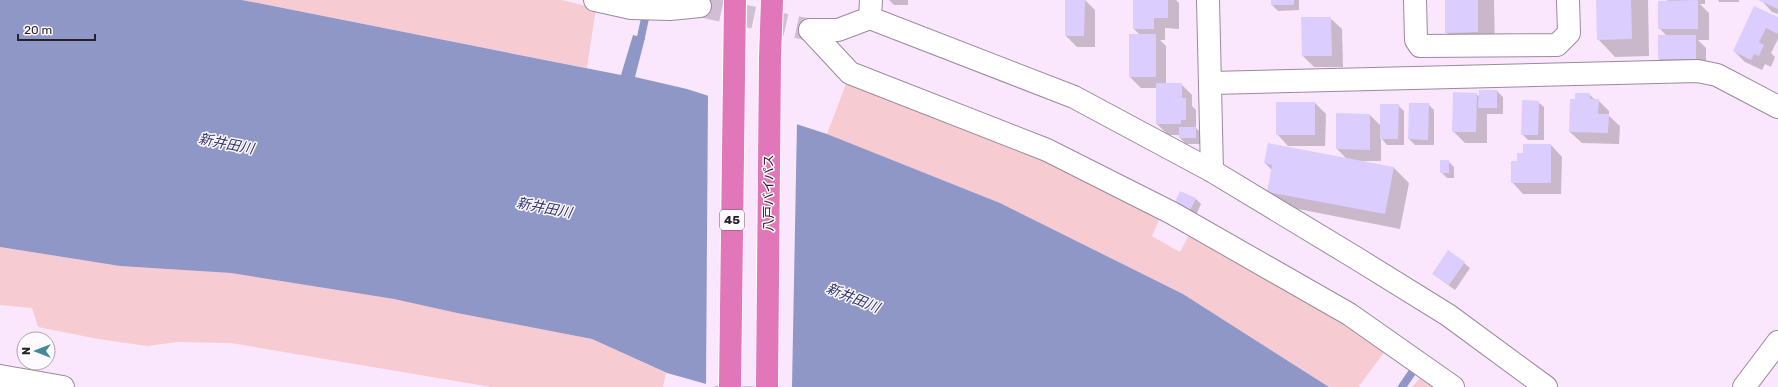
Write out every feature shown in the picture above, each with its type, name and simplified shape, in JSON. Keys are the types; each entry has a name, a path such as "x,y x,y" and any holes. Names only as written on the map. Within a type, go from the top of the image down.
{"highway":[{"name":"45","path":"730,387 735,0"},
{"name":"八戸バイパス","path":"767,387 770,58 772,0"}],"street":[{"path":"595,0 631,8 670,9 700,6"},
{"path":"1208,0 1212,171"},
{"path":"1415,0 1416,40 1420,46 1557,45 1569,33 1568,0"},
{"path":"1453,387 1349,314 1172,214 1047,150 850,73 810,30 838,30 870,9 1074,97 1212,171 1356,258 1448,315 1546,387"},
{"path":"1211,83 1698,70 1717,75 1778,107"},
{"path":"1744,387 1778,342"},
{"path":"0,376 63,387"}],"shaded area":[{"path":"242,0 561,0 596,8 587,68"},
{"path":"846,84 888,97 1047,157 1160,218 1152,236 1180,252 1190,233 1322,307 1386,350 1359,386 1360,387 1329,387 1183,294 1000,203 827,134"},
{"path":"0,247 120,266 231,273 394,299 457,313 592,339 666,373 663,387 491,387 231,343 177,342 147,346 98,339 38,327 32,308 0,305"},
{"path":"1422,376 1437,387 1412,387"}],"water":[{"name":"新井田川","path":"0,0 242,0 621,75 633,35 645,38 635,77 687,89 827,134 1000,203 1183,294 1329,387 717,387 667,373 592,339 457,313 394,299 231,273 120,266 0,247"}],"pier":[{"path":"708,94 797,122 792,387 706,386"}],"building":[{"path":"1065,0 1085,0 1084,36 1065,36"},
{"path":"1133,0 1168,0 1168,18 1154,18 1154,29 1133,29"},
{"path":"1271,0 1294,0 1294,5 1271,5"},
{"path":"1445,0 1478,0 1478,32 1445,33"},
{"path":"1596,0 1631,0 1632,39 1597,40"},
{"path":"1698,0 1698,29 1658,29 1658,1"},
{"path":"1758,0 1778,0 1778,9"},
{"path":"1754,6 1778,17 1778,34 1766,28 1759,42 1764,45 1759,56 1754,54 1751,60 1733,51"},
{"path":"1301,17 1331,17 1332,56 1302,56"},
{"path":"1129,34 1156,34 1156,77 1129,77"},
{"path":"1658,35 1696,35 1696,59 1658,59"},
{"path":"1156,83 1182,83 1182,98 1186,98 1186,120 1181,120 1181,124 1156,124"},
{"path":"1479,90 1497,90 1497,108 1478,108"},
{"path":"1453,92 1477,93 1476,132 1452,132"},
{"path":"1575,93 1590,93 1590,99 1599,99 1598,114 1609,114 1608,133 1569,132 1570,99 1575,99"},
{"path":"1522,100 1539,101 1538,135 1521,135"},
{"path":"1276,102 1315,102 1315,135 1276,135"},
{"path":"1409,103 1429,103 1428,140 1408,139"},
{"path":"1380,104 1399,104 1398,139 1380,139"},
{"path":"1336,113 1370,114 1370,150 1336,149"},
{"path":"1179,127 1196,127 1196,138 1179,138"},
{"path":"1268,143 1394,167 1385,214 1267,192 1272,165 1264,163"},
{"path":"1523,144 1551,144 1551,183 1511,183 1511,161 1517,161 1517,153 1523,153"},
{"path":"1440,160 1449,160 1449,173 1440,173"},
{"path":"1180,191 1196,198 1189,213 1173,206"},
{"path":"1448,250 1465,262 1449,285 1432,274"}],"waterway":[{"path":"641,37 647,9"},
{"path":"1402,387 1413,371"}],"tunnel":[{"path":"700,6 810,30"}]}
